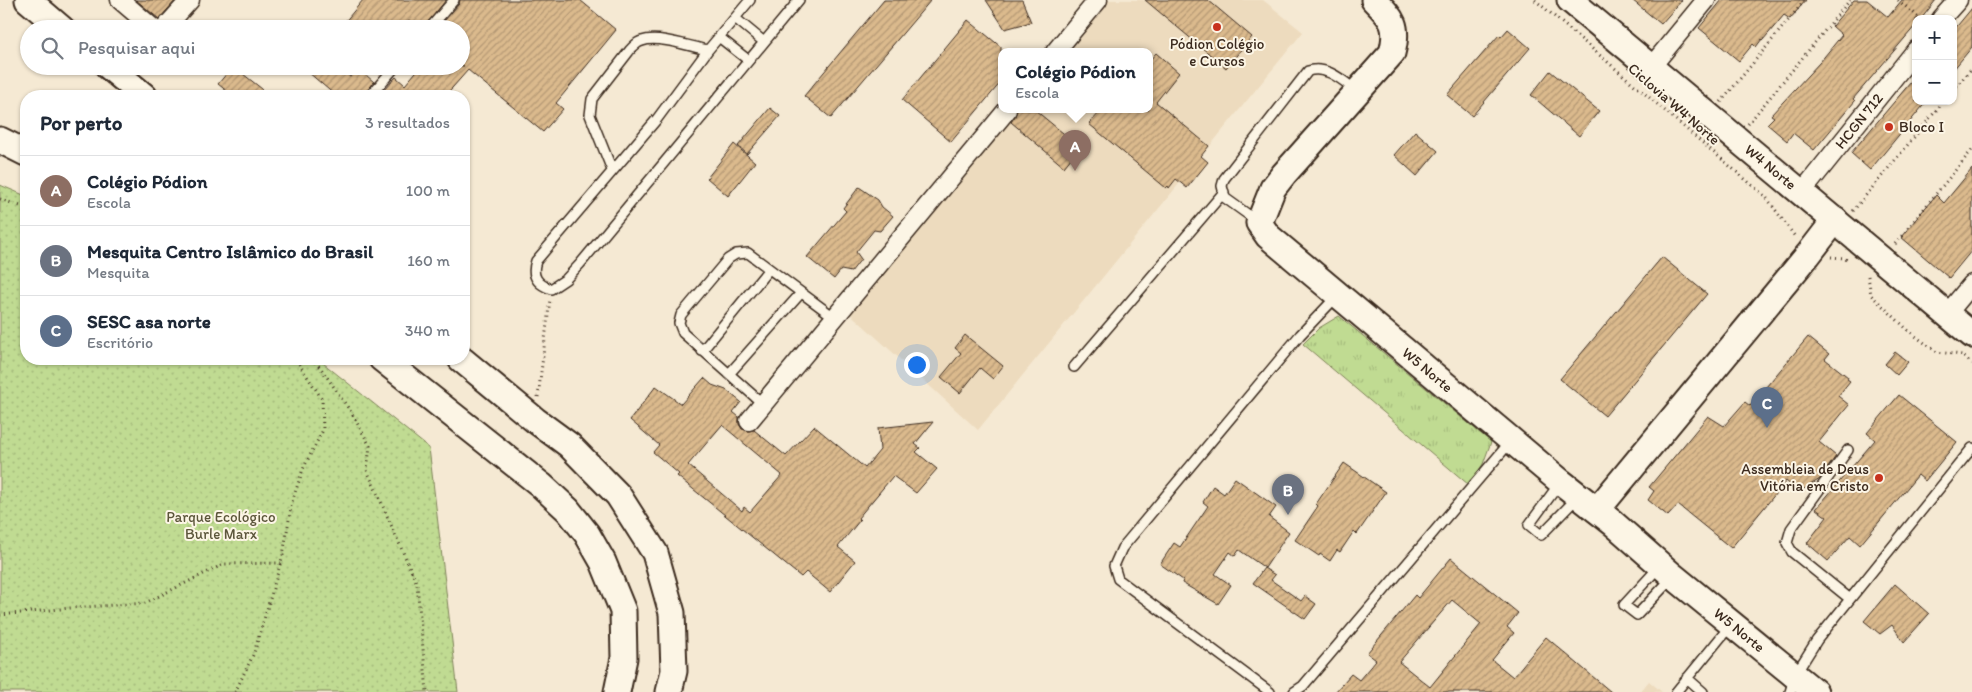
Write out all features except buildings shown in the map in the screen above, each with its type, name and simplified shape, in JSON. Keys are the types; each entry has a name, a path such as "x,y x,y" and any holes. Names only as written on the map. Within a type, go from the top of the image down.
{"main road":[{"path":"28,0 51,20"},
{"path":"1259,223 1273,188 1284,174 1392,54 1396,37 1394,25 1374,0"},
{"name":"W4 Norte","path":"1570,0 1802,192 1844,215 1947,314 1972,335"},
{"path":"119,75 137,90"},
{"path":"0,140 20,150"},
{"path":"1579,496 1844,215"},
{"name":"W5 Norte","path":"1259,223 1268,236 1338,296 1731,624 1792,684 1815,692"},
{"path":"377,365 542,485 568,510 587,534 603,562 623,612 624,658 616,692"},
{"path":"468,365 535,420 569,445 618,495 655,553 672,613 674,671 669,692"}],"street":[{"path":"120,0 143,20"},
{"path":"172,20 190,0"},
{"path":"1058,48 1098,0"},
{"path":"1650,67 1706,0"},
{"path":"1945,15 1958,0"},
{"name":"HCGN 712","path":"1802,192 1912,55"},
{"path":"749,421 1004,113"},
{"path":"1947,314 1972,284"}],"lane":[{"path":"437,20 454,0"},
{"path":"750,0 708,50 657,119 536,262 533,270 536,279 543,286 551,288 566,279 580,264 799,0"},
{"path":"735,18 764,42"},
{"path":"719,37 748,60"},
{"path":"612,170 590,115 590,106 592,99 630,50 637,43 655,39 708,50"},
{"path":"1259,223 1225,198 1224,179 1308,71 1317,68 1331,73 1357,91"},
{"path":"375,90 388,75"},
{"path":"1074,368 1224,192"},
{"path":"763,404 683,333 679,322 681,315 728,259 736,254 748,253 834,317"},
{"path":"702,351 769,269"},
{"path":"729,374 801,292"},
{"path":"1270,692 1118,579 1114,566 1122,548 1300,335 1338,296"},
{"path":"1294,692 1303,686 1511,440"},
{"path":"1792,684 1817,640 1972,448"},
{"path":"1848,450 1791,530 1787,543 1792,552 1850,599"},
{"path":"1579,496 1541,535 1529,525 1579,496"},
{"path":"1667,571 1637,615 1624,605 1667,571"},
{"path":"1676,692 1731,624"},
{"path":"1687,678 1703,692"}],"path":[{"name":"Ciclovia W4 Norte","path":"1535,0 1766,197 1808,255"},
{"path":"1721,103 1805,0"},
{"path":"1748,124 1850,0"},
{"path":"1898,0 1916,15"},
{"path":"1957,85 1972,68"},
{"path":"1844,215 1940,105"},
{"path":"1894,245 1972,150"},
{"path":"0,200 20,206"},
{"path":"1808,255 1844,258 1850,262"},
{"path":"1862,272 1869,276 1871,296 1910,332 1936,352 1962,355 1972,364"},
{"path":"535,420 551,288"},
{"path":"235,692 254,653 281,563 292,502 303,469 323,430 322,399 300,365"},
{"path":"318,365 351,412 370,446 367,470 417,584 427,692"},
{"path":"0,615 144,603 224,564 281,563"}],"shaded area":[{"path":"1101,0 1263,0 1303,32 978,430 845,309 1008,113 1153,113 1153,48 1061,48"},
{"path":"1649,681 1662,692 1640,692"}],"green space":[{"name":"Parque Ecológico Burle Marx","path":"0,185 20,193 20,365 325,365 429,448 458,692 0,692"},
{"path":"1339,316 1491,442 1483,464 1469,485 1303,344 1319,328"}],"place":[{"name":"Pódion Colégio e Cursos","path":"1217,27"},
{"name":"Bloco I","path":"1889,127"},
{"name":"Colégio Pódion","path":"1075,171"},
{"name":"SESC asa norte","path":"1767,428"},
{"name":"Assembleia de Deus Vitória em Cristo","path":"1879,478"},
{"name":"Mesquita Centro Islâmico do Brasil","path":"1288,515"}]}
